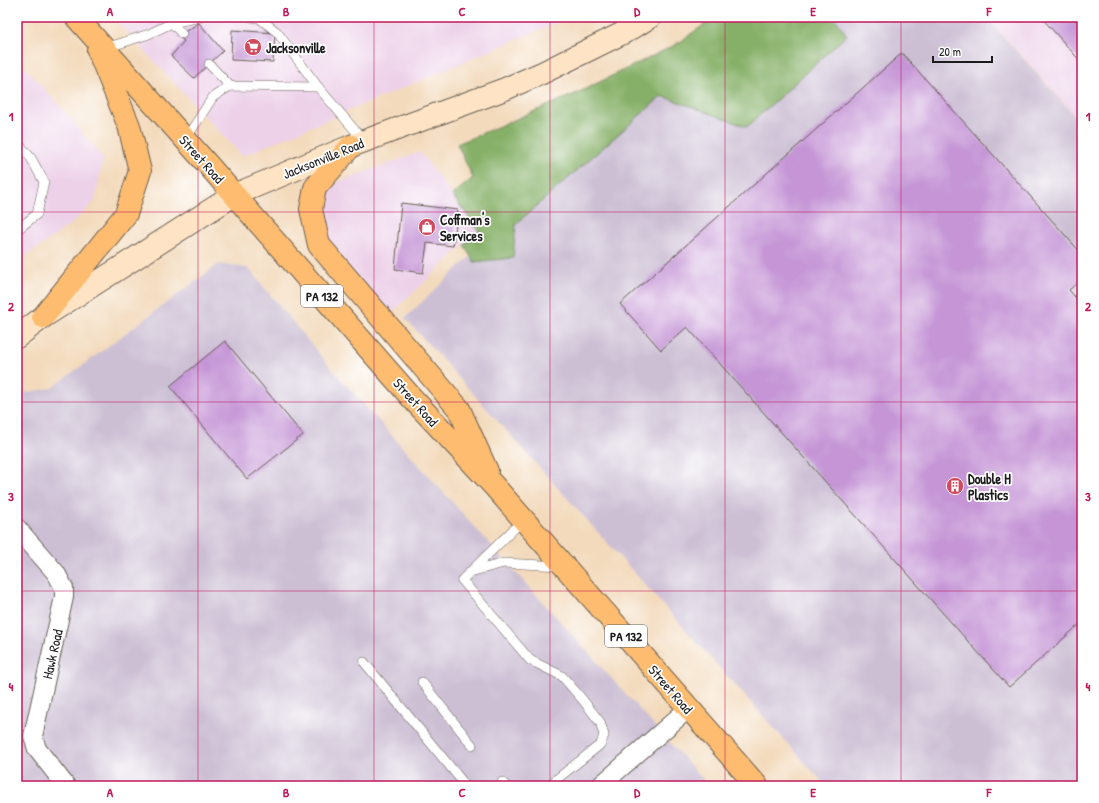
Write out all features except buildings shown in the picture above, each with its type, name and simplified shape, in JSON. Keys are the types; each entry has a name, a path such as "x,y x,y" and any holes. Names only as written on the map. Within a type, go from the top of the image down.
{"main road":[{"name":"Street Road","path":"76,17 411,397 494,486 757,786"},
{"name":"Jacksonville Road","path":"17,337 43,317 234,195 358,143 523,81 574,58 637,20"},
{"path":"43,317 126,214 140,171 128,126 98,42"},
{"path":"358,143 315,188 311,209 319,245 460,409 494,486"}],"street":[{"name":"Hawk Road","path":"17,528 56,573 64,588 64,597 33,736 37,749 66,786"},
{"path":"600,786 689,708"}],"lane":[{"path":"98,42 149,34 172,23 200,17"},
{"path":"250,17 258,18 277,32 358,143"},
{"path":"172,23 182,34"},
{"path":"209,64 230,86"},
{"path":"185,140 214,97 230,86 318,87"},
{"path":"17,142 31,158 44,182 37,214 17,230"},
{"path":"523,520 462,580 530,660 562,676 600,722 604,735 601,744 548,786"},
{"path":"471,572 486,566 504,563 564,566"},
{"path":"364,662 466,786"},
{"path":"422,682 472,745"}],"shaded area":[{"path":"113,17 570,17 242,156"},
{"path":"748,17 986,17 1082,124 1082,786 826,786 405,318 506,223"},
{"path":"987,17 1082,17 1082,123"},
{"path":"17,59 59,105 103,158 95,201 70,225 17,262"},
{"path":"420,152 479,231 387,317 323,232 323,196 336,183"},
{"path":"219,264 248,268 330,367 709,786 17,786 17,394 52,388"}],"green space":[{"path":"715,17 834,17 847,35 747,127 662,96 516,224 513,258 474,262 464,245 479,231 452,195 473,178 457,144 575,94 675,45"}],"place":[{"name":"Jacksonville","path":"253,47"},
{"name":"Coffman's Services","path":"427,227"},
{"name":"Double H Plastics","path":"955,486"}]}
